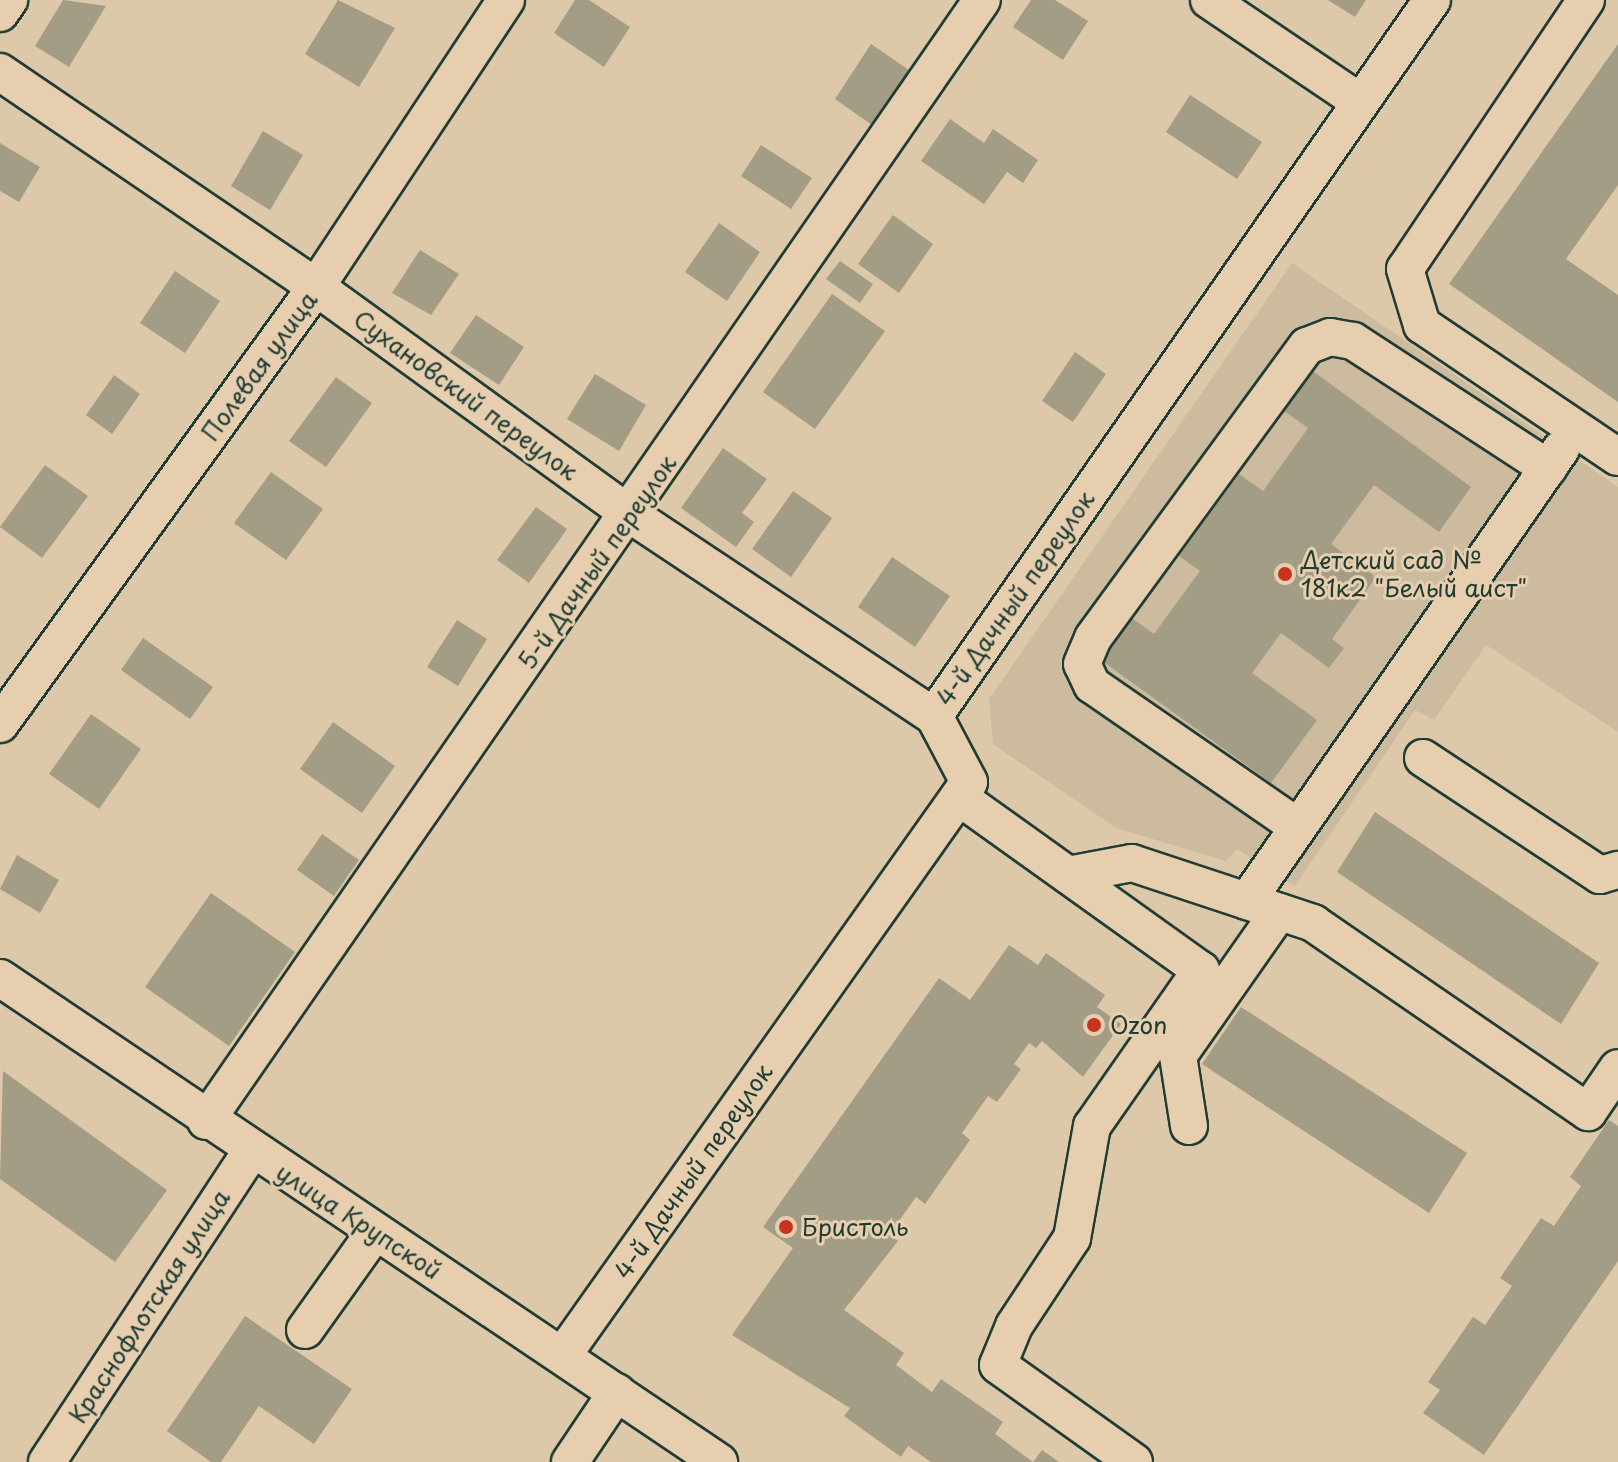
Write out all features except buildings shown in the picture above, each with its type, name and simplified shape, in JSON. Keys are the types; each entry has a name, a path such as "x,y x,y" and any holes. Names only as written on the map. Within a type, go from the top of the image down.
{"street":[{"path":"0,13 9,0"},
{"name":"Полевая улица","path":"0,724 316,287 506,0"},
{"name":"5-й Дачный переулок","path":"206,1121 631,515 982,0"},
{"path":"1209,0 1360,102"},
{"name":"4-й Дачный переулок","path":"563,1355 969,782 934,716 1432,0"},
{"path":"1586,0 1405,269 1422,325 1618,457"},
{"name":"Сухановский переулок","path":"0,72 316,287 631,515 934,716"},
{"path":"1298,827 1092,685 1082,664 1093,638 1307,346 1330,337 1353,341 1548,468"},
{"path":"1189,1126 1178,1056 1263,907 1298,827 1575,428"},
{"path":"1423,758 1600,875 1618,870"},
{"path":"959,797 1201,970 1092,1126 1072,1238 1014,1326 998,1365 1134,1462"},
{"path":"1068,875 1132,863 1313,923 1588,1112 1618,1068"},
{"name":"улица Крупской","path":"0,978 206,1121 563,1355 719,1462"},
{"name":"Краснофлотская улица","path":"47,1462 252,1150"},
{"path":"305,1330 375,1232"},
{"path":"570,1462 617,1392"}],"shaded area":[{"path":"1292,263 1618,487 1618,732 1486,645 1434,720 1415,710 1295,886 1237,849 1226,861 1116,828 993,744 989,699"}],"place":[{"name":"Детский сад № 181к2 \"Белый аист\"","path":"1285,574"},
{"name":"Ozon","path":"1094,1025"},
{"name":"Бристоль","path":"786,1227"}]}
